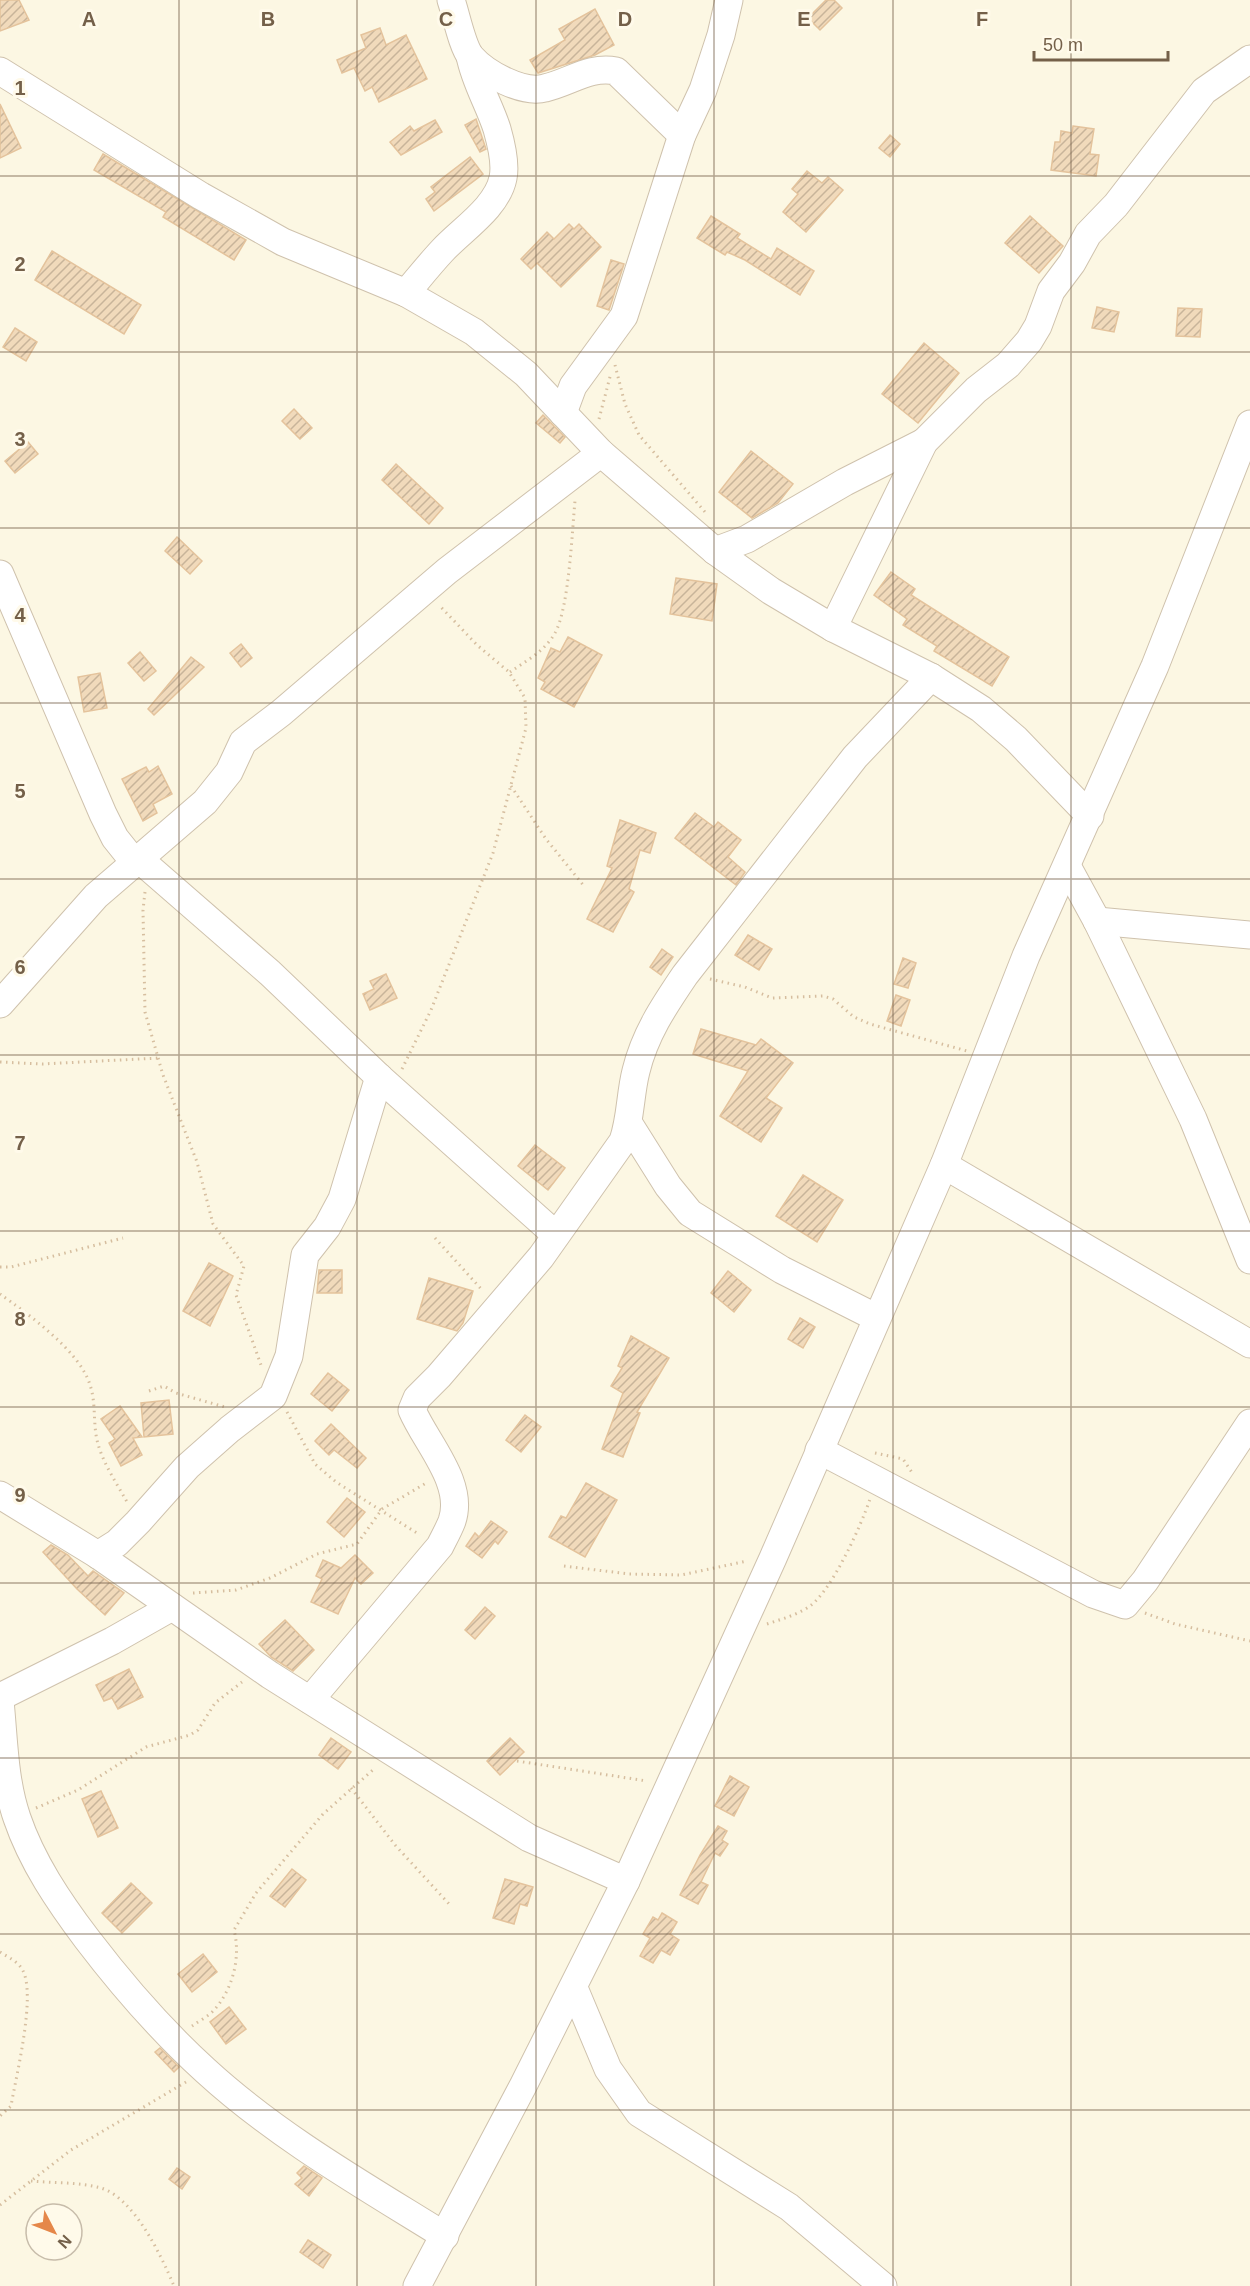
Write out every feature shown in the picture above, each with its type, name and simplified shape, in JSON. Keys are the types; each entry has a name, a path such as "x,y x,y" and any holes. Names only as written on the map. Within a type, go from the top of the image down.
{"street":[{"path":"406,292 443,249 484,209 503,181 504,169 497,129 474,77 470,56 451,0"},
{"path":"563,413 573,386 624,316 682,135 703,90 721,35 729,0"},
{"path":"470,56 487,70 522,87 535,90 582,73 603,69 616,71 682,135"},
{"path":"715,550 747,539 845,482 924,442 976,390 1008,365 1029,341 1038,326 1051,291 1072,263 1088,234 1116,205 1204,90 1250,59"},
{"path":"0,71 201,196 283,242 406,292 474,332 526,374 596,448 715,550 771,591 833,628 931,677 981,709 1016,739 1090,816"},
{"path":"417,2286 574,1988 626,1881 772,1558 944,1166 1026,956 1155,666 1250,424"},
{"path":"833,628 924,442"},
{"path":"0,1004 96,896 143,865 218,788 243,742 426,590 577,472 596,448"},
{"path":"0,574 103,814 116,838 143,865 270,973 386,1083 556,1235"},
{"path":"310,1700 440,1546 453,1520 456,1499 446,1472 412,1410 417,1398 498,1309 603,1172 623,1141 629,1124 636,1070 645,1041 660,1010 684,976 855,757 931,677"},
{"path":"1067,866 1097,921 1193,1119 1250,1260"},
{"path":"1097,921 1250,935"},
{"path":"98,1555 117,1543 187,1467 275,1393 289,1356 305,1255 327,1227 342,1199 386,1083"},
{"path":"629,1124 668,1186 690,1213 782,1270 877,1318"},
{"path":"944,1166 1250,1344"},
{"path":"819,1450 876,1482 1093,1594 1125,1605 1145,1581 1250,1423"},
{"path":"0,1496 98,1555 261,1669 395,1751 529,1838 626,1881"},
{"path":"163,1600 112,1641 0,1699 7,1776 16,1816 28,1847 61,1905 105,1963 206,2071 266,2119 334,2167 445,2236"},
{"path":"574,1988 608,2069 623,2094 639,2113 710,2155 789,2208 883,2286"}],"path":[{"path":"596,448 614,363 625,404 639,435 708,515"},
{"path":"509,672 540,652 555,633 562,614 572,546 577,472"},
{"path":"386,1083 431,1010 493,853 526,728 525,698 509,672 477,645 426,590"},
{"path":"511,786 546,839 584,886"},
{"path":"143,865 146,1012 182,1128 197,1162 213,1224 244,1266 236,1295 275,1393 315,1464 336,1482 440,1546"},
{"path":"684,976 726,981 772,998 823,996 833,999 854,1017 870,1024 987,1057"},
{"path":"0,1062 62,1063 159,1058"},
{"path":"0,1267 11,1267 123,1238"},
{"path":"435,1238 498,1309"},
{"path":"0,1294 45,1326 71,1355 90,1383 97,1440 138,1522"},
{"path":"149,1391 164,1386 176,1393 199,1397 249,1414"},
{"path":"163,1600 236,1590 270,1578 317,1554 357,1544 382,1509 446,1472"},
{"path":"741,1626 763,1625 796,1614 812,1605 825,1591 864,1517 876,1482"},
{"path":"564,1566 619,1573 681,1575 772,1558"},
{"path":"1125,1605 1175,1624 1250,1641"},
{"path":"16,1816 78,1790 146,1747 190,1736 198,1730 215,1703 261,1669"},
{"path":"174,2038 214,2011 223,1997 236,1964 238,1948 234,1930 256,1893 323,1815 395,1751"},
{"path":"518,1761 670,1783"},
{"path":"351,1788 395,1845 450,1905"},
{"path":"0,1952 16,1962 25,1976 27,2015 10,2106 0,2116"},
{"path":"0,2205 100,2132 206,2071"},
{"path":"31,2181 100,2188 119,2196 136,2215 174,2286"}],"building":[{"path":"0,0 19,0 29,20 0,31"},
{"path":"826,0 834,0 842,8 820,30 808,18"},
{"path":"595,9 614,45 595,55 538,73 530,60 565,40 559,29"},
{"path":"380,28 386,45 406,35 427,79 379,102 372,87 365,91 354,68 342,73 337,60 366,48 361,35"},
{"path":"0,104 21,148 0,158"},
{"path":"476,119 486,149 480,152 465,125"},
{"path":"435,120 442,132 401,155 390,142 410,126 414,131"},
{"path":"1073,126 1094,129 1090,154 1099,155 1096,176 1051,170 1055,142 1060,142 1061,131 1072,133"},
{"path":"890,135 900,144 890,157 879,148"},
{"path":"103,154 246,240 234,260 163,217 166,212 94,170"},
{"path":"470,157 483,174 434,211 426,199 435,192 431,187"},
{"path":"807,171 822,183 828,177 843,190 806,232 783,212 798,194 792,189"},
{"path":"711,216 740,234 737,238 771,259 777,248 814,271 800,295 745,260 727,252 725,255 697,238"},
{"path":"1030,216 1063,246 1039,273 1005,243"},
{"path":"569,224 574,229 579,224 601,247 561,287 537,263 531,269 521,259 547,232 554,239"},
{"path":"52,251 141,305 124,334 35,280"},
{"path":"611,260 624,264 609,310 597,306"},
{"path":"1097,307 1119,312 1114,332 1092,328"},
{"path":"1178,308 1202,309 1200,337 1176,336"},
{"path":"15,328 37,342 26,361 3,347"},
{"path":"924,343 959,373 918,423 882,394"},
{"path":"294,409 312,428 300,439 282,421"},
{"path":"543,415 565,437 560,443 536,423"},
{"path":"28,442 38,454 15,473 5,461"},
{"path":"751,451 793,484 778,503 752,518 719,492"},
{"path":"396,464 443,508 429,524 382,480"},
{"path":"177,537 202,561 190,574 165,551"},
{"path":"891,572 915,589 911,595 1009,657 992,686 934,651 937,646 903,625 907,619 874,595"},
{"path":"676,578 717,584 712,621 670,614"},
{"path":"568,637 602,655 574,707 541,689 545,682 538,678 551,648 560,652"},
{"path":"241,644 252,658 241,667 230,653"},
{"path":"140,652 156,671 144,681 128,663"},
{"path":"191,657 204,667 154,715 148,709"},
{"path":"100,673 107,708 84,712 78,677"},
{"path":"158,766 172,794 153,804 157,813 143,821 122,779 146,767 149,772"},
{"path":"695,813 714,827 718,822 741,840 728,857 745,872 736,885 675,838"},
{"path":"620,820 656,833 650,853 640,850 629,889 634,892 613,932 587,919 612,868 607,866"},
{"path":"748,935 772,949 759,970 735,955"},
{"path":"662,949 673,957 661,975 650,967"},
{"path":"903,958 916,963 908,988 894,984"},
{"path":"386,974 397,998 370,1010 363,994 374,989 370,981"},
{"path":"896,995 910,1000 901,1026 887,1021"},
{"path":"701,1029 756,1045 761,1039 793,1063 766,1098 782,1108 761,1142 720,1116 748,1071 693,1054"},
{"path":"535,1145 565,1168 548,1190 518,1166"},
{"path":"803,1175 843,1200 817,1242 776,1216"},
{"path":"209,1263 233,1276 210,1326 183,1311"},
{"path":"319,1270 342,1270 342,1293 317,1293"},
{"path":"728,1271 751,1290 734,1312 711,1293"},
{"path":"429,1278 473,1291 463,1323 457,1331 417,1319"},
{"path":"800,1318 815,1327 803,1348 788,1339"},
{"path":"631,1336 669,1358 637,1412 640,1413 623,1457 602,1449 623,1393 611,1386 622,1368 618,1366"},
{"path":"328,1373 349,1390 332,1411 311,1394"},
{"path":"169,1400 173,1434 144,1437 141,1403"},
{"path":"120,1406 142,1437 133,1438 142,1455 121,1466 109,1443 115,1439 101,1419"},
{"path":"525,1415 541,1427 521,1452 506,1440"},
{"path":"331,1424 366,1458 357,1468 334,1450 329,1455 315,1441"},
{"path":"586,1483 617,1500 585,1557 549,1537 561,1516 566,1518"},
{"path":"347,1498 365,1512 344,1537 327,1522"},
{"path":"491,1521 507,1532 498,1544 495,1541 482,1558 466,1546 475,1533 479,1537"},
{"path":"51,1545 68,1555 88,1576 93,1571 124,1593 105,1615 43,1552"},
{"path":"355,1555 373,1573 361,1584 355,1578 338,1614 311,1602 322,1579 316,1576 323,1560 341,1568"},
{"path":"485,1607 495,1616 475,1639 465,1630"},
{"path":"285,1620 314,1650 293,1671 271,1657 259,1644"},
{"path":"129,1669 143,1697 118,1709 112,1698 104,1701 96,1685"},
{"path":"331,1738 351,1752 338,1769 319,1755"},
{"path":"510,1738 524,1752 500,1775 487,1761"},
{"path":"730,1776 749,1787 734,1816 715,1806"},
{"path":"101,1791 118,1828 98,1837 82,1799"},
{"path":"718,1826 727,1831 722,1840 728,1844 720,1856 715,1853 701,1882 708,1885 698,1904 680,1895"},
{"path":"292,1869 306,1880 285,1907 270,1896"},
{"path":"505,1879 533,1887 527,1906 520,1904 514,1924 493,1918"},
{"path":"131,1883 152,1903 122,1933 102,1913"},
{"path":"662,1913 677,1922 670,1934 679,1940 670,1955 661,1950 653,1963 640,1956 650,1938 643,1934 653,1917 658,1920"},
{"path":"203,1954 217,1972 192,1992 178,1974"},
{"path":"229,2007 246,2029 226,2044 210,2022"},
{"path":"160,2048 179,2067 174,2072 155,2052"},
{"path":"304,2166 322,2178 309,2196 295,2184 302,2178 297,2173"},
{"path":"177,2168 190,2177 182,2189 169,2179"},
{"path":"308,2240 331,2255 323,2268 300,2252"}]}
